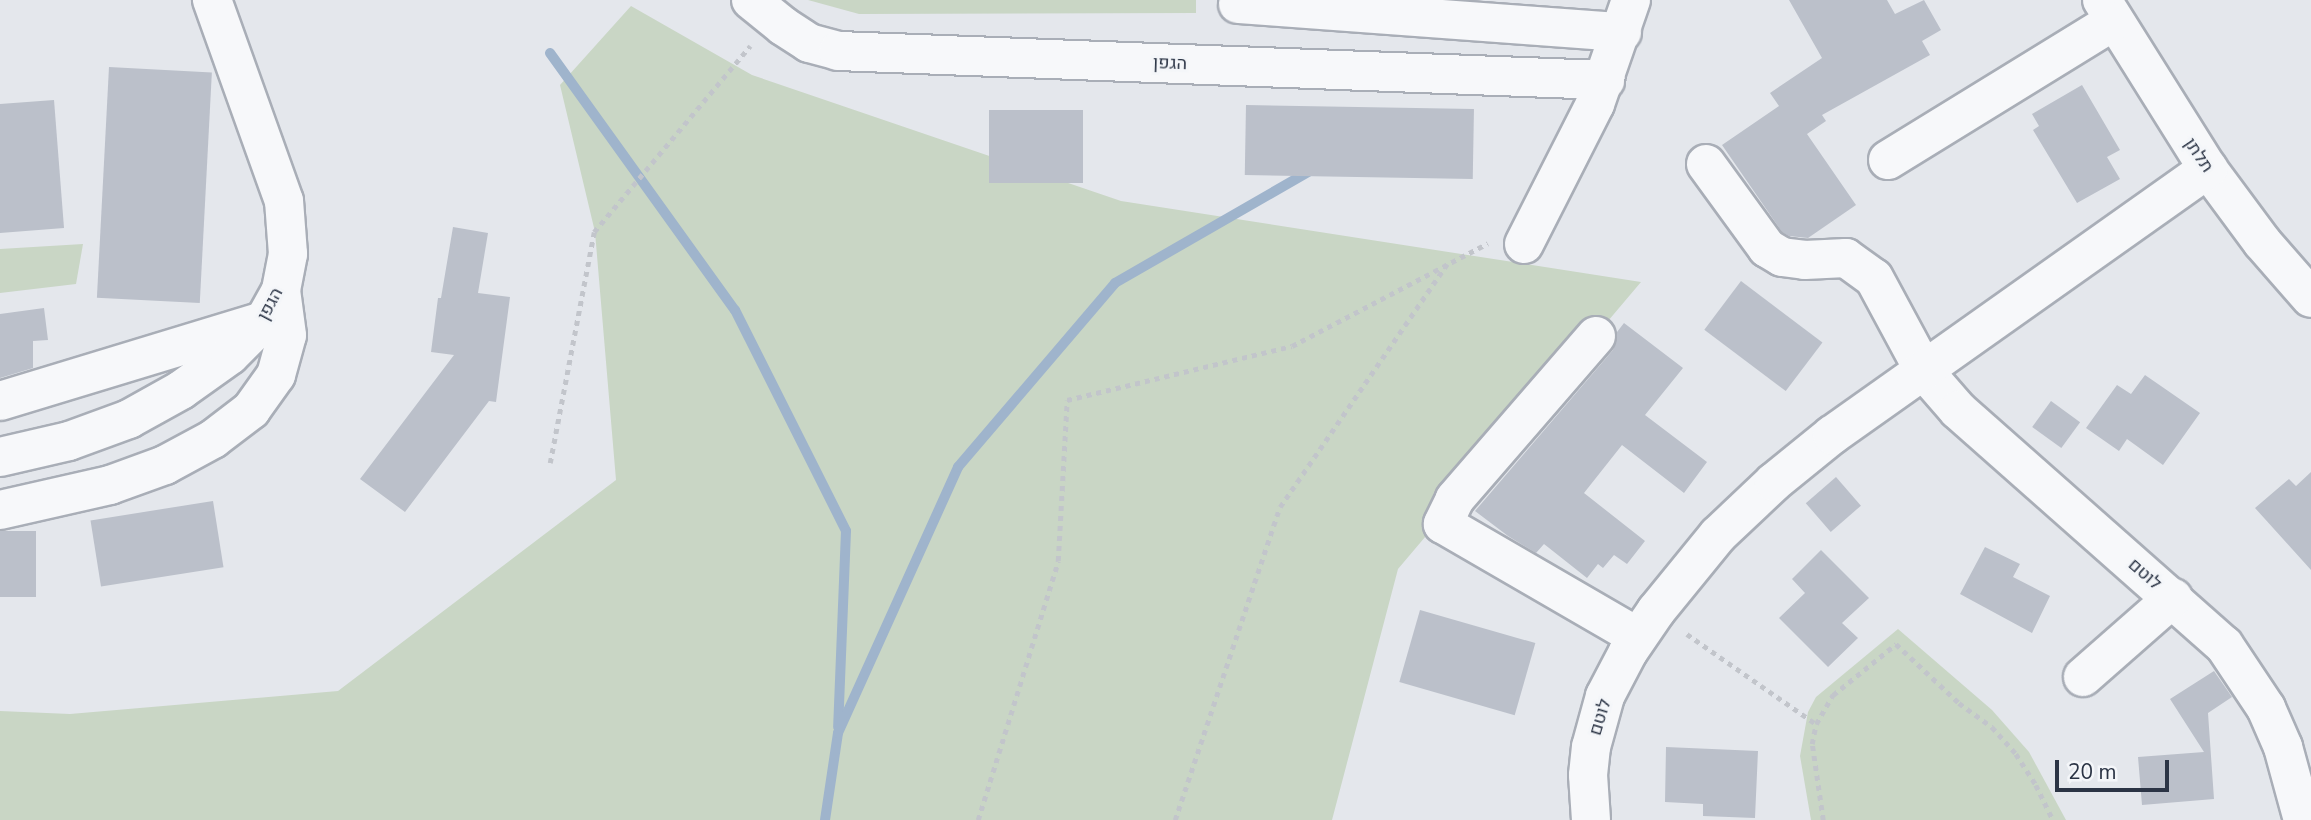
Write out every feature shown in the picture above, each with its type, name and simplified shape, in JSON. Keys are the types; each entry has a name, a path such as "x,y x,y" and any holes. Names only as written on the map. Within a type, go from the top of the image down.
{"street":[{"name":"הגפן","path":"0,457 69,441 129,419 181,390 230,355 272,305 288,254 284,201 212,0"},
{"path":"1238,4 1626,16 1605,80 1574,151 1524,244"},
{"name":"הגפן","path":"762,9 809,43 838,51 1605,80"},
{"path":"1888,160 2108,10"},
{"name":"תלתן","path":"2108,10 2208,169 2256,234 2311,298"},
{"path":"1706,164 1767,248 1782,257 1805,260 1846,258 1874,278 1924,371"},
{"name":"לוטם","path":"1591,820 1588,775 1597,721 1616,673 1647,624 1718,535 1774,482 1842,428 2208,169"},
{"path":"0,401 272,305 286,335 276,375 251,410 213,439 165,465 110,485 0,510"},
{"path":"1597,335 1455,499 1443,524 1647,624"},
{"name":"לוטם","path":"1924,371 1958,410 2224,645 2266,708 2283,747 2303,820"},
{"path":"2083,677 2173,598"}],"path":[{"path":"550,463 594,232 762,9"},
{"path":"978,820 1058,561 1067,400 1292,346 1488,242 1524,244"},
{"path":"1175,820 1280,507 1448,263"},
{"path":"1647,624 1816,723"},
{"path":"1823,820 1812,744 1816,723 1833,695 1896,644 1959,703 1992,727 2016,754 2036,785 2053,820"}],"green space":[{"path":"808,0 1196,0 1196,13 859,14"},
{"path":"631,6 752,75 1121,201 1641,282 1398,569 1332,820 0,820 0,711 70,714 338,691 616,480 595,232 560,85"},
{"path":"83,244 76,284 0,293 0,249"},
{"path":"1898,629 1992,710 2029,752 2066,820 1811,820 1800,756 1808,712 1816,697"}],"building":[{"path":"1789,0 1887,0 1895,14 1924,0 1941,30 1922,41 1930,55 1822,115 1826,121 1807,134 1856,205 1808,238 1789,236 1782,232 1722,145 1779,106 1770,93 1822,58"},
{"path":"109,67 212,72 200,303 97,298"},
{"path":"2082,85 2120,150 2107,157 2120,179 2077,203 2033,130 2039,126 2032,114"},
{"path":"54,100 64,228 0,233 0,104"},
{"path":"1246,105 1474,109 1473,179 1245,175"},
{"path":"989,110 1083,110 1083,183 989,183"},
{"path":"453,227 488,233 478,293 510,297 496,402 489,401 405,512 360,479 454,355 431,352 438,298 441,298"},
{"path":"1741,281 1822,342 1786,391 1704,330"},
{"path":"44,308 48,340 33,341 33,368 0,378 0,314"},
{"path":"1624,323 1683,368 1645,415 1707,462 1684,493 1622,445 1584,493 1645,541 1627,564 1614,555 1603,568 1598,564 1587,578 1544,544 1536,553 1475,511 1613,350 1617,332"},
{"path":"2145,375 2200,413 2163,465 2127,439 2119,451 2086,428 2117,385 2131,394"},
{"path":"2051,401 2080,422 2061,448 2032,427"},
{"path":"2311,472 2311,570 2255,508 2289,479 2296,486"},
{"path":"1836,477 1861,506 1831,532 1806,503"},
{"path":"213,501 223,567 101,587 91,520"},
{"path":"0,531 36,531 36,597 0,597"},
{"path":"1985,547 2020,564 2013,577 2050,596 2032,633 1960,594"},
{"path":"1821,550 1869,598 1842,623 1858,638 1828,667 1779,618 1805,593 1792,579"},
{"path":"1420,610 1535,643 1515,715 1399,682"},
{"path":"2214,671 2232,697 2208,713 2214,799 2142,805 2138,757 2204,752 2170,699"},
{"path":"1666,747 1758,751 1755,818 1703,816 1703,804 1665,802"}],"waterway":[{"path":"550,53 735,310 846,531 838,727"},
{"path":"825,820 838,733 958,467 1115,283 1313,169"}]}
